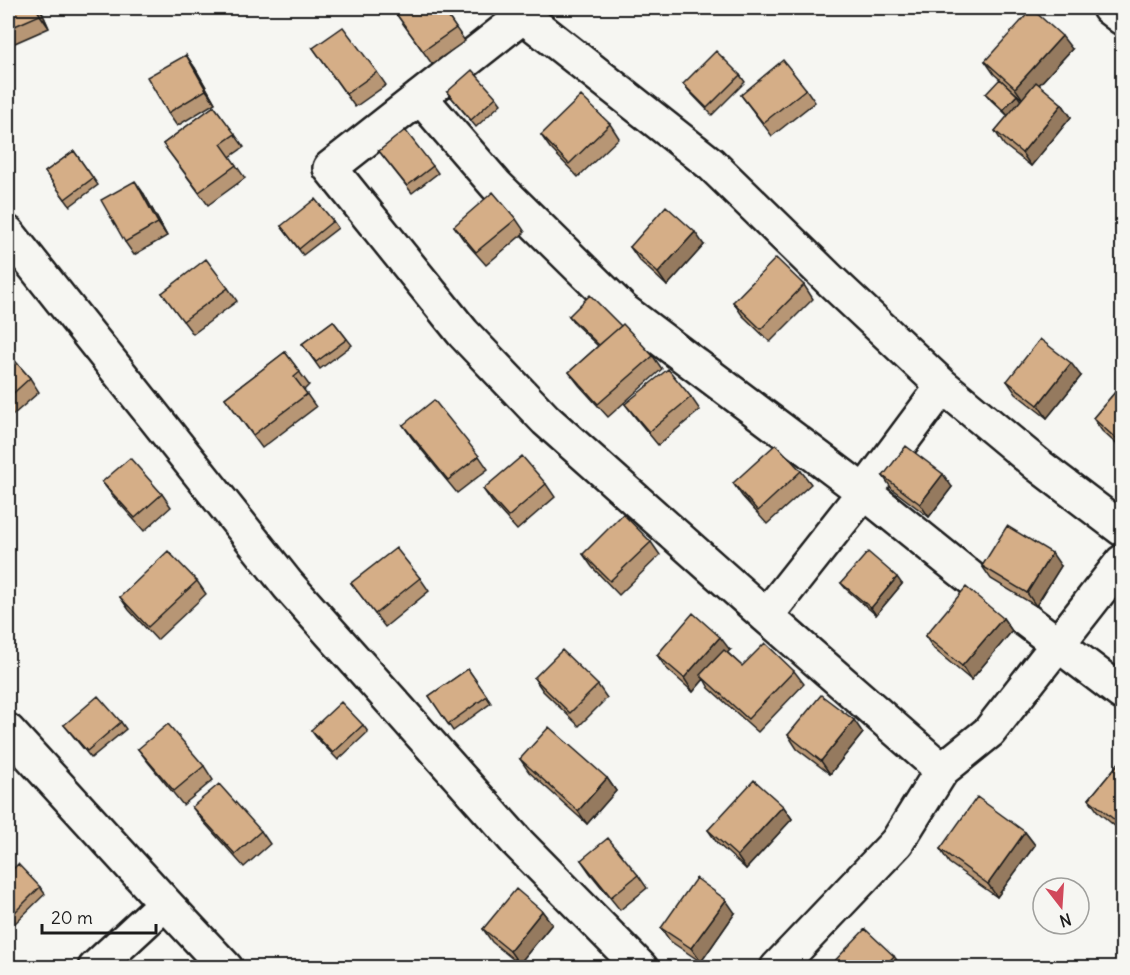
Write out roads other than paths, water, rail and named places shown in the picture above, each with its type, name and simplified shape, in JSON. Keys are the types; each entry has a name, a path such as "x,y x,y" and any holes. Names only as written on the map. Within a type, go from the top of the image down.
{"street":[{"path":"1109,8 1122,18"},
{"path":"942,770 546,420 463,333 330,168 420,97 518,12 711,164 943,386 1038,465 1122,530"},
{"path":"420,97 496,185 624,311 864,492 972,579 1122,693"},
{"path":"8,233 288,585 517,842 641,968"},
{"path":"766,616 864,492 943,386"},
{"path":"777,968 897,842 942,770 989,732 1122,562"},
{"path":"8,731 226,968"},
{"path":"95,968 165,903"}]}
